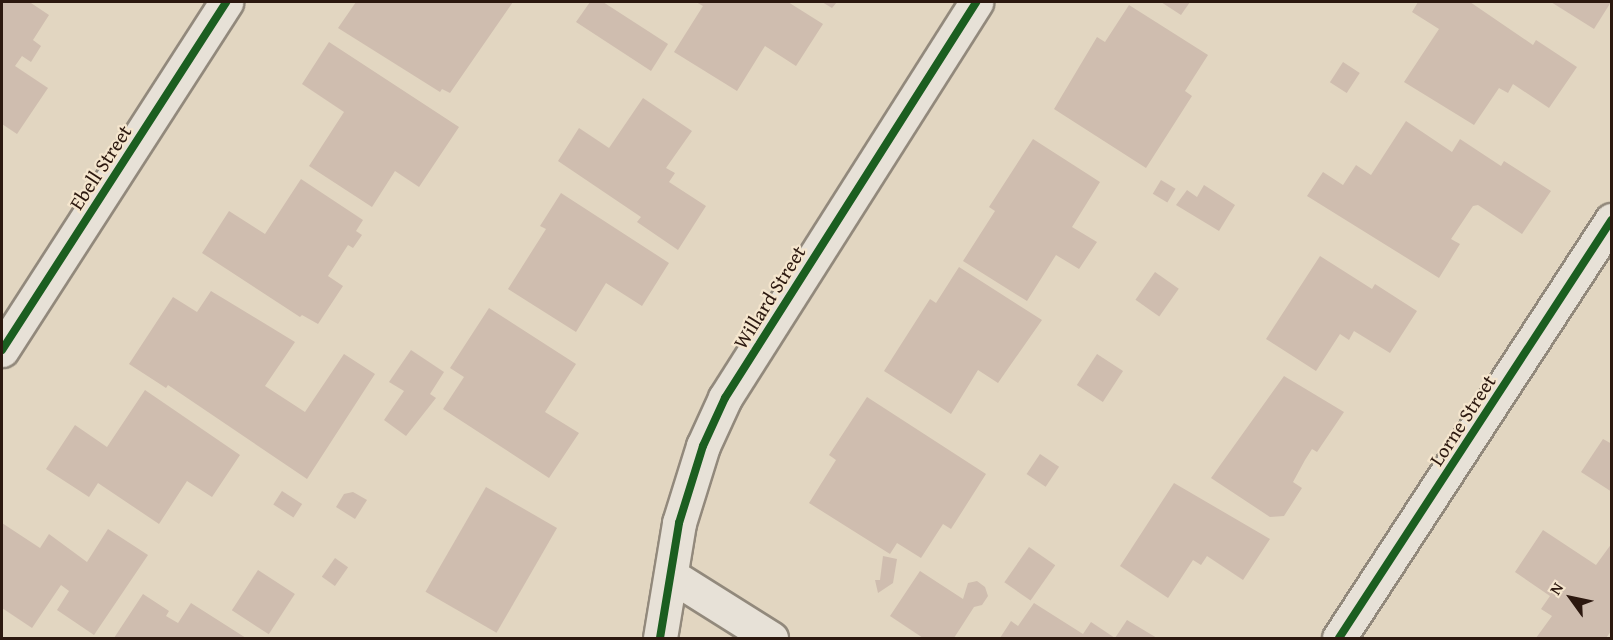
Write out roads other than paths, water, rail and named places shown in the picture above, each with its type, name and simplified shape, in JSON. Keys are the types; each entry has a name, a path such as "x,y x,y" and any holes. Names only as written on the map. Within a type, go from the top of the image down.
{"street":[{"name":"Ebell Street","path":"2,350 226,2"},
{"name":"Willard Street","path":"660,639 679,523 703,446 724,398 976,2"},
{"name":"Lorne Street","path":"1339,639 1611,220"},
{"path":"672,576 771,639"}]}
